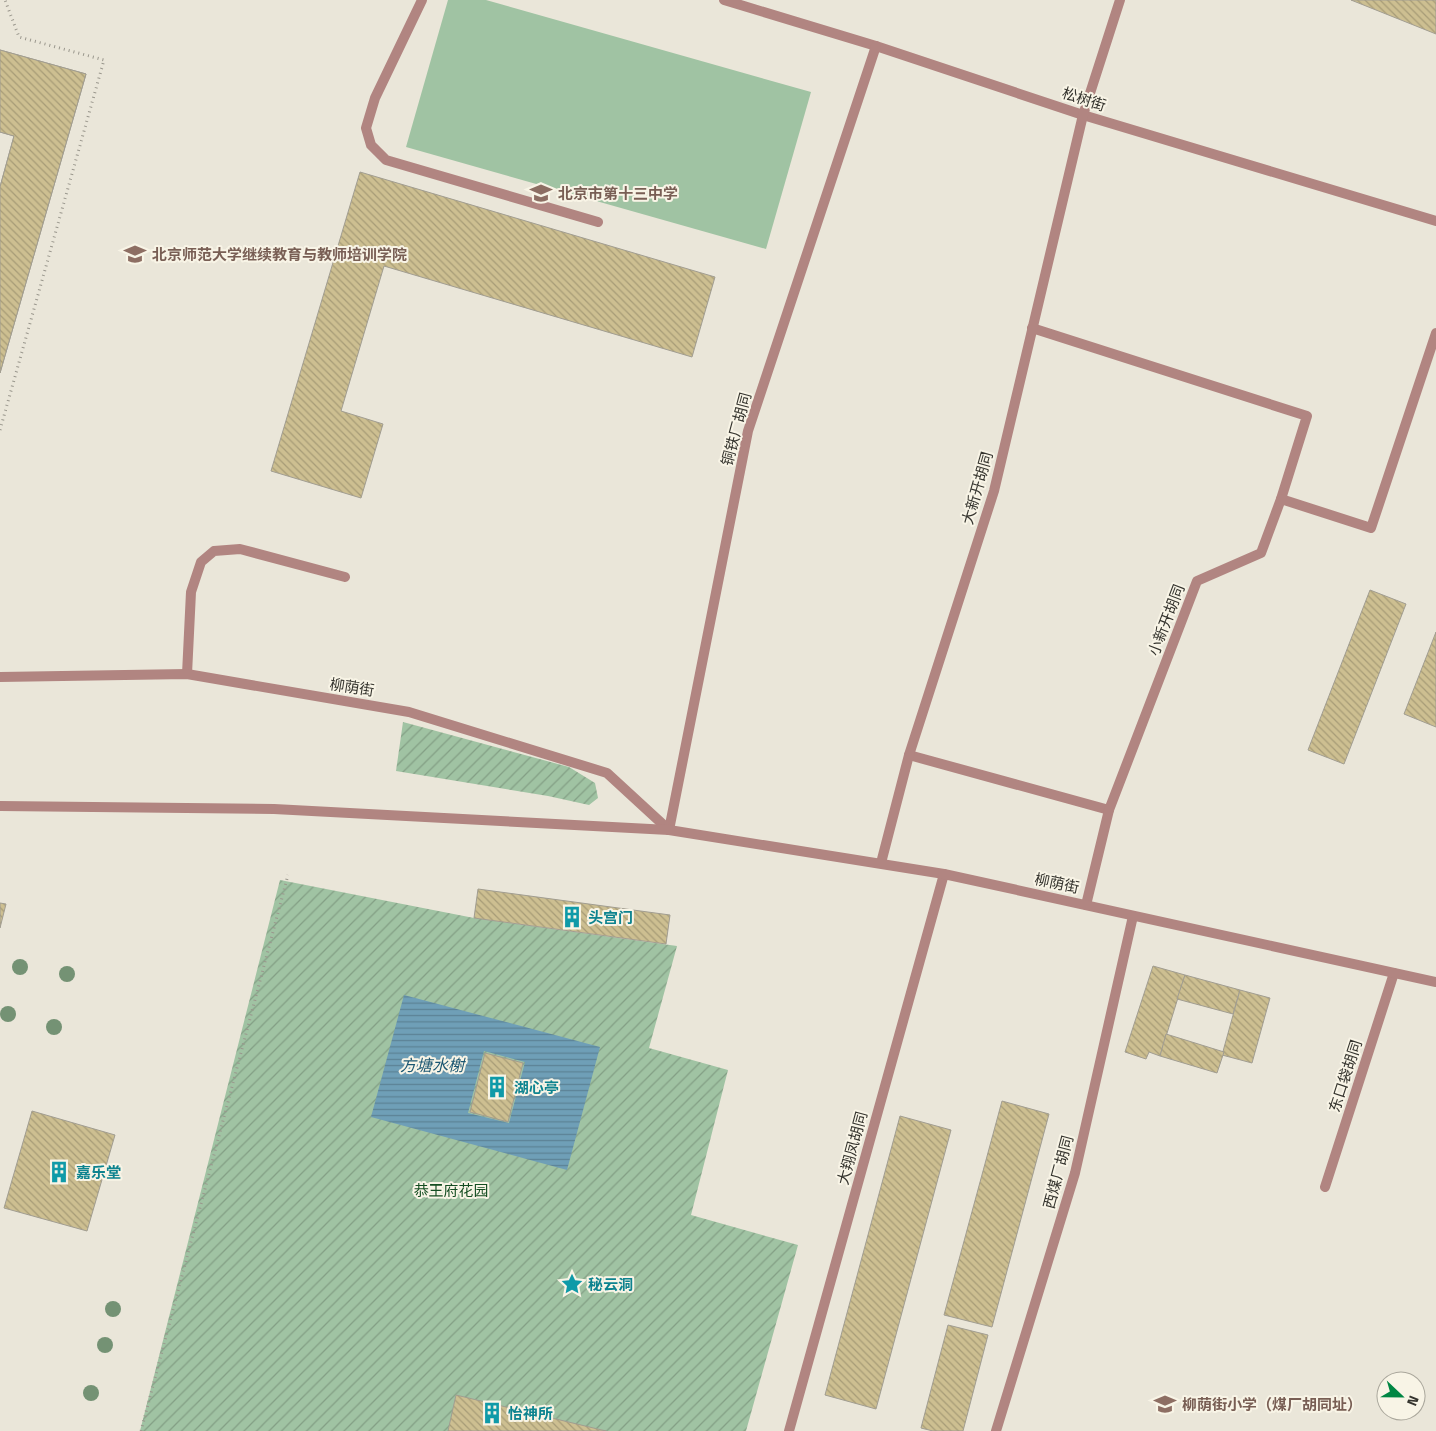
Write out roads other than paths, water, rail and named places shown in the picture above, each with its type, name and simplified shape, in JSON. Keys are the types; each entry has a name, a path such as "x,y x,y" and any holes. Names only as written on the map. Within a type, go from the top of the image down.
{"street":[{"path":"422,0 375,98 366,128 371,145 386,160 598,222"},
{"name":"松树街","path":"724,0 747,3 1084,115 1436,221"},
{"name":"大新开胡同","path":"881,864 909,754 994,491 1084,115 1120,0"},
{"name":"铜铁厂胡同","path":"669,830 748,431 876,46"},
{"name":"小新开胡同","path":"1032,328 1307,416 1281,500 1261,553 1197,581 1110,810 1086,905"},
{"path":"1281,500 1371,528 1436,333"},
{"path":"187,674 191,592 201,562 214,551 240,549 345,577"},
{"name":"柳荫街","path":"0,677 187,674 409,712 607,773 669,830"},
{"path":"909,754 1110,810"},
{"name":"柳荫街","path":"0,806 274,809 669,830 944,874 1436,982"},
{"name":"大翔凤胡同","path":"789,1431 944,874"},
{"name":"西煤厂胡同","path":"996,1431 1075,1172 1133,916"},
{"name":"东口袋胡同","path":"1325,1187 1394,973"}],"water":[{"name":"方塘水榭","path":"404,995 600,1047 567,1170 371,1117","holes":["484,1051 525,1062 509,1123 468,1113"]}],"place":[{"name":"北京市第十三中学","path":"541,193"},
{"name":"北京师范大学继续教育与教师培训学院","path":"135,254"},
{"name":"头宫门","path":"572,917"},
{"name":"湖心亭","path":"497,1087"},
{"name":"嘉乐堂","path":"59,1172"},
{"name":"秘云洞","path":"572,1284"},
{"name":"柳荫街小学（煤厂胡同址）","path":"1165,1404"},
{"name":"怡神所","path":"492,1413"}],"park label":[{"name":"恭王府花园","path":"451,1190"}]}
